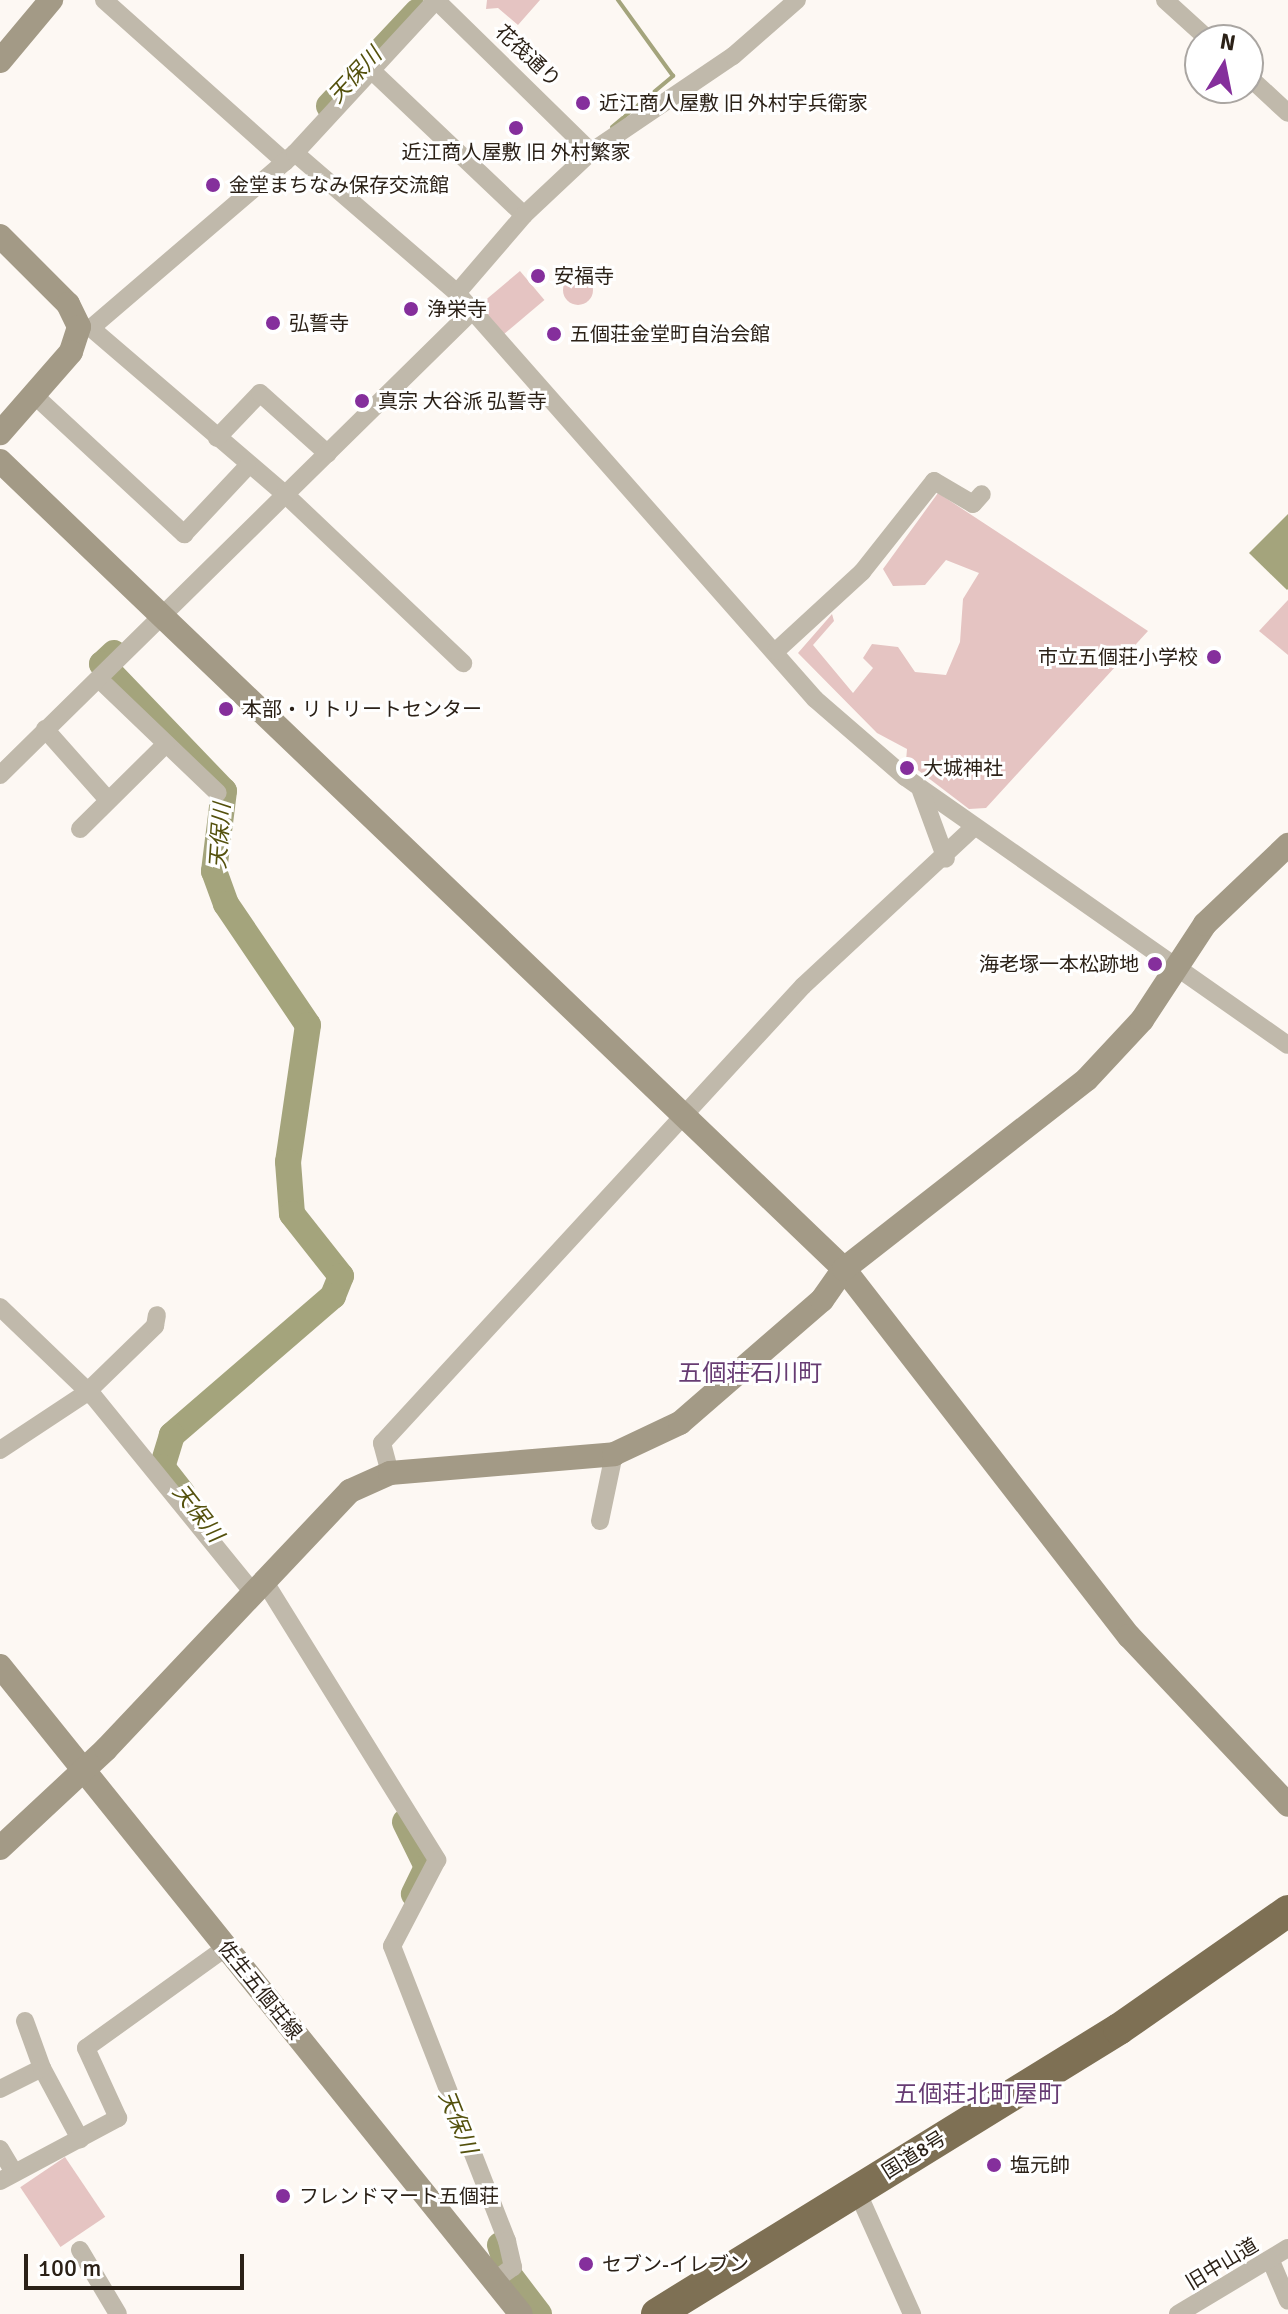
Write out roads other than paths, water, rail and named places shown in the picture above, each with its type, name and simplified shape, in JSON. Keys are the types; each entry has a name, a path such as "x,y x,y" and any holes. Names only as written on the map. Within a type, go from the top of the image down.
{"highway":[{"name":"国道8号","path":"657,2314 1119,2029 1288,1911"}],"street":[{"path":"0,61 51,0"},
{"path":"104,0 290,158 457,293 470,313 776,651 815,699 919,787 1178,963 1185,977 1288,1045"},
{"path":"0,433 71,352 85,327 290,158 368,67 436,0"},
{"name":"花筏通り","path":"436,0 590,149"},
{"path":"457,293 522,213 590,149 733,56 797,0"},
{"path":"1167,1 1192,24"},
{"path":"368,67 522,213"},
{"path":"1264,91 1288,113"},
{"path":"0,236 68,304 85,327 281,493 463,663"},
{"path":"0,775 105,674 160,611 324,450 470,313"},
{"path":"217,438 260,393 324,450"},
{"path":"34,395 184,534 247,467"},
{"path":"0,461 844,1269 1129,1636 1288,1805"},
{"path":"776,651 862,572 934,481 973,504 982,494"},
{"path":"105,674 166,744 218,793"},
{"path":"45,729 108,800"},
{"path":"80,829 166,744"},
{"path":"919,787 946,859"},
{"path":"390,1473 382,1443 803,986 946,859 974,827"},
{"path":"0,1848 84,1768 257,1584 350,1491 390,1473 614,1454 680,1423 822,1300 844,1269 1087,1079 1133,1032 1205,924 1288,845"},
{"path":"0,1307 85,1394 257,1584 437,1860 392,1946 455,2097 503,2273"},
{"path":"0,1450 85,1394 155,1326 157,1315"},
{"path":"600,1521 614,1454"},
{"name":"佐生五個荘線","path":"0,1666 225,1948 503,2273 521,2314"},
{"path":"0,2149 7,2176 118,2118 86,2048 225,1948"},
{"path":"25,2021 42,2068 80,2139"},
{"path":"0,2089 42,2068"},
{"path":"857,2191 912,2314"},
{"name":"旧中山道","path":"1178,2314 1271,2261 1288,2248"},
{"path":"80,2250 118,2314"},
{"path":"1271,2261 1288,2301"}],"waterway":[{"path":"612,127 673,76 618,0"},
{"name":"天保川","path":"329,106 417,12"},
{"name":"天保川","path":"114,653 102,664 224,791 214,871 226,904 308,1025 288,1162 292,1214 341,1276 333,1296 172,1435 162,1467 182,1493"},
{"name":"天保川","path":"405,1822 427,1867 414,1894"},
{"name":"天保川","path":"500,2245 510,2276 539,2314"}],"place":[{"name":"近江商人屋敷 旧 外村宇兵衛家","path":"583,103"},
{"name":"近江商人屋敷 旧 外村繁家","path":"516,128"},
{"name":"金堂まちなみ保存交流館","path":"213,185"},
{"name":"安福寺","path":"538,276"},
{"name":"浄栄寺","path":"411,309"},
{"name":"弘誓寺","path":"273,323"},
{"name":"五個荘金堂町自治会館","path":"554,334"},
{"name":"真宗 大谷派 弘誓寺","path":"362,401"},
{"name":"市立五個荘小学校","path":"1214,657"},
{"name":"本部・リトリートセンター","path":"226,709"},
{"name":"大城神社","path":"907,768"},
{"name":"海老塚一本松跡地","path":"1155,964"},
{"name":"塩元帥","path":"994,2165"},
{"name":"フレンドマート五個荘","path":"283,2196"},
{"name":"セブン-イレブン","path":"586,2264"}],"district":[{"name":"五個荘石川町","path":"750,1374"},
{"name":"五個荘北町屋町","path":"978,2095"}]}
